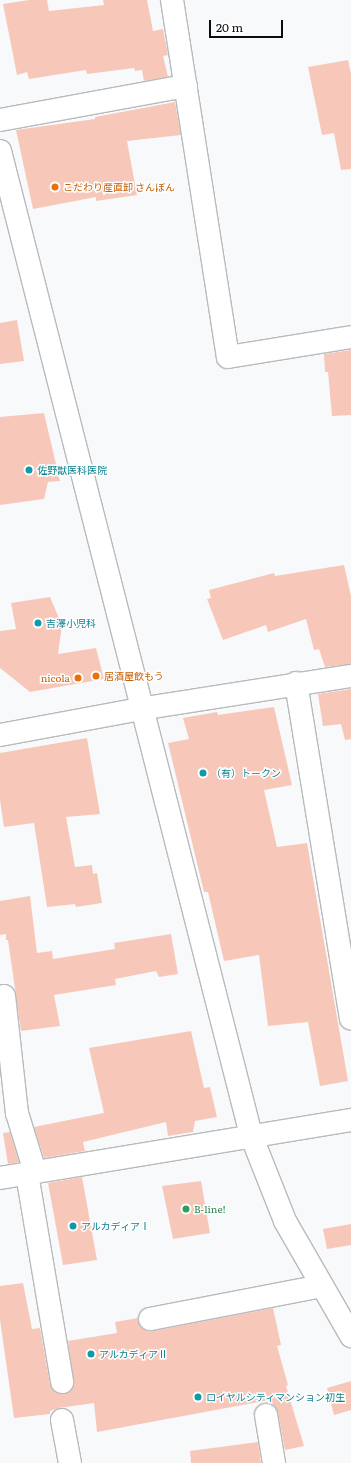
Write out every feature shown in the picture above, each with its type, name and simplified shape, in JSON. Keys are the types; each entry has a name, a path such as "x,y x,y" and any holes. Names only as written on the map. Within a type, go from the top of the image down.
{"street":[{"path":"172,0 228,357 351,337"},
{"path":"0,120 186,86"},
{"path":"0,151 140,709 251,1135 284,1221 351,1336"},
{"path":"0,735 140,709 296,683 351,676"},
{"path":"296,683 348,979 351,1019"},
{"path":"4,996 17,1113 31,1173 62,1382"},
{"path":"0,1178 251,1135 351,1120"},
{"path":"150,1319 322,1286"},
{"path":"266,1415 274,1463"},
{"path":"62,1420 70,1463"}],"building":[{"path":"29,0 47,0 49,11 104,5 103,0 147,0 153,31 163,29 168,55 163,56 168,77 144,81 142,70 135,71 134,68 87,74 86,70 29,79 27,72 17,75 3,4"},
{"path":"348,60 351,74 351,169 341,170 334,133 322,135 308,67"},
{"path":"175,102 181,135 127,141 137,195 96,201 96,197 33,209 16,130 95,119 95,117"},
{"path":"17,320 24,361 0,364 0,323"},
{"path":"351,350 351,415 332,416 328,372 325,372 324,354"},
{"path":"44,413 60,481 48,482 44,499 0,505 0,417"},
{"path":"344,565 351,596 351,664 325,667 319,649 314,650 306,619 268,632 266,625 223,640 207,599 211,598 209,590 274,573 275,576"},
{"path":"50,597 62,625 58,654 96,648 104,679 30,692 0,668 0,631 16,629 11,603"},
{"path":"351,689 351,739 345,740 341,724 323,726 318,694"},
{"path":"274,707 292,785 264,790 277,847 307,843 348,1081 320,1086 308,1022 268,1026 259,955 224,961 208,892 204,892 168,743 189,739 183,718 217,712 218,715"},
{"path":"87,738 100,814 66,817 75,867 92,865 93,874 97,873 102,903 76,907 75,904 47,907 34,823 4,827 0,800 0,753"},
{"path":"30,896 37,953 52,951 53,959 115,949 114,943 171,934 178,974 159,977 156,971 115,979 116,985 54,995 60,1026 21,1031 8,940 6,940 6,934 0,935 0,901"},
{"path":"191,1031 204,1088 210,1087 217,1117 195,1121 193,1132 168,1136 166,1122 83,1142 85,1151 44,1158 34,1127 104,1113 89,1048"},
{"path":"10,1132 19,1162 8,1164 3,1133"},
{"name":"アルカディアⅠ","path":"82,1177 97,1260 63,1265 48,1183"},
{"name":"B-line!","path":"201,1181 210,1233 173,1239 162,1186"},
{"path":"351,1224 351,1245 327,1249 323,1229"},
{"path":"23,1283 32,1329 40,1328 50,1384 58,1394 70,1392 74,1386 68,1341 117,1333 115,1322 138,1318 140,1327 148,1332 273,1308 281,1345 277,1346 288,1385 286,1386 304,1446 285,1450 278,1413 270,1400 97,1432 94,1403 59,1408 50,1411 50,1414 14,1418 0,1320 0,1286"},
{"path":"351,1381 351,1410 334,1415 327,1388"},
{"path":"258,1442 261,1463 191,1463 190,1451"}],"place":[{"name":"こだわり産直卸 さんぼん","path":"55,187"},
{"name":"佐野獣医科医院","path":"29,470"},
{"name":"吉澤小児科","path":"38,623"},
{"name":"居酒屋飲もう","path":"96,676"},
{"name":"nicola","path":"78,678"},
{"name":"（有）トークン","path":"203,773"},
{"name":"B-line!","path":"186,1209"},
{"name":"アルカディアⅠ","path":"73,1226"},
{"name":"アルカディアⅡ","path":"91,1354"},
{"name":"ロイヤルシティマンション初生","path":"198,1397"}]}
